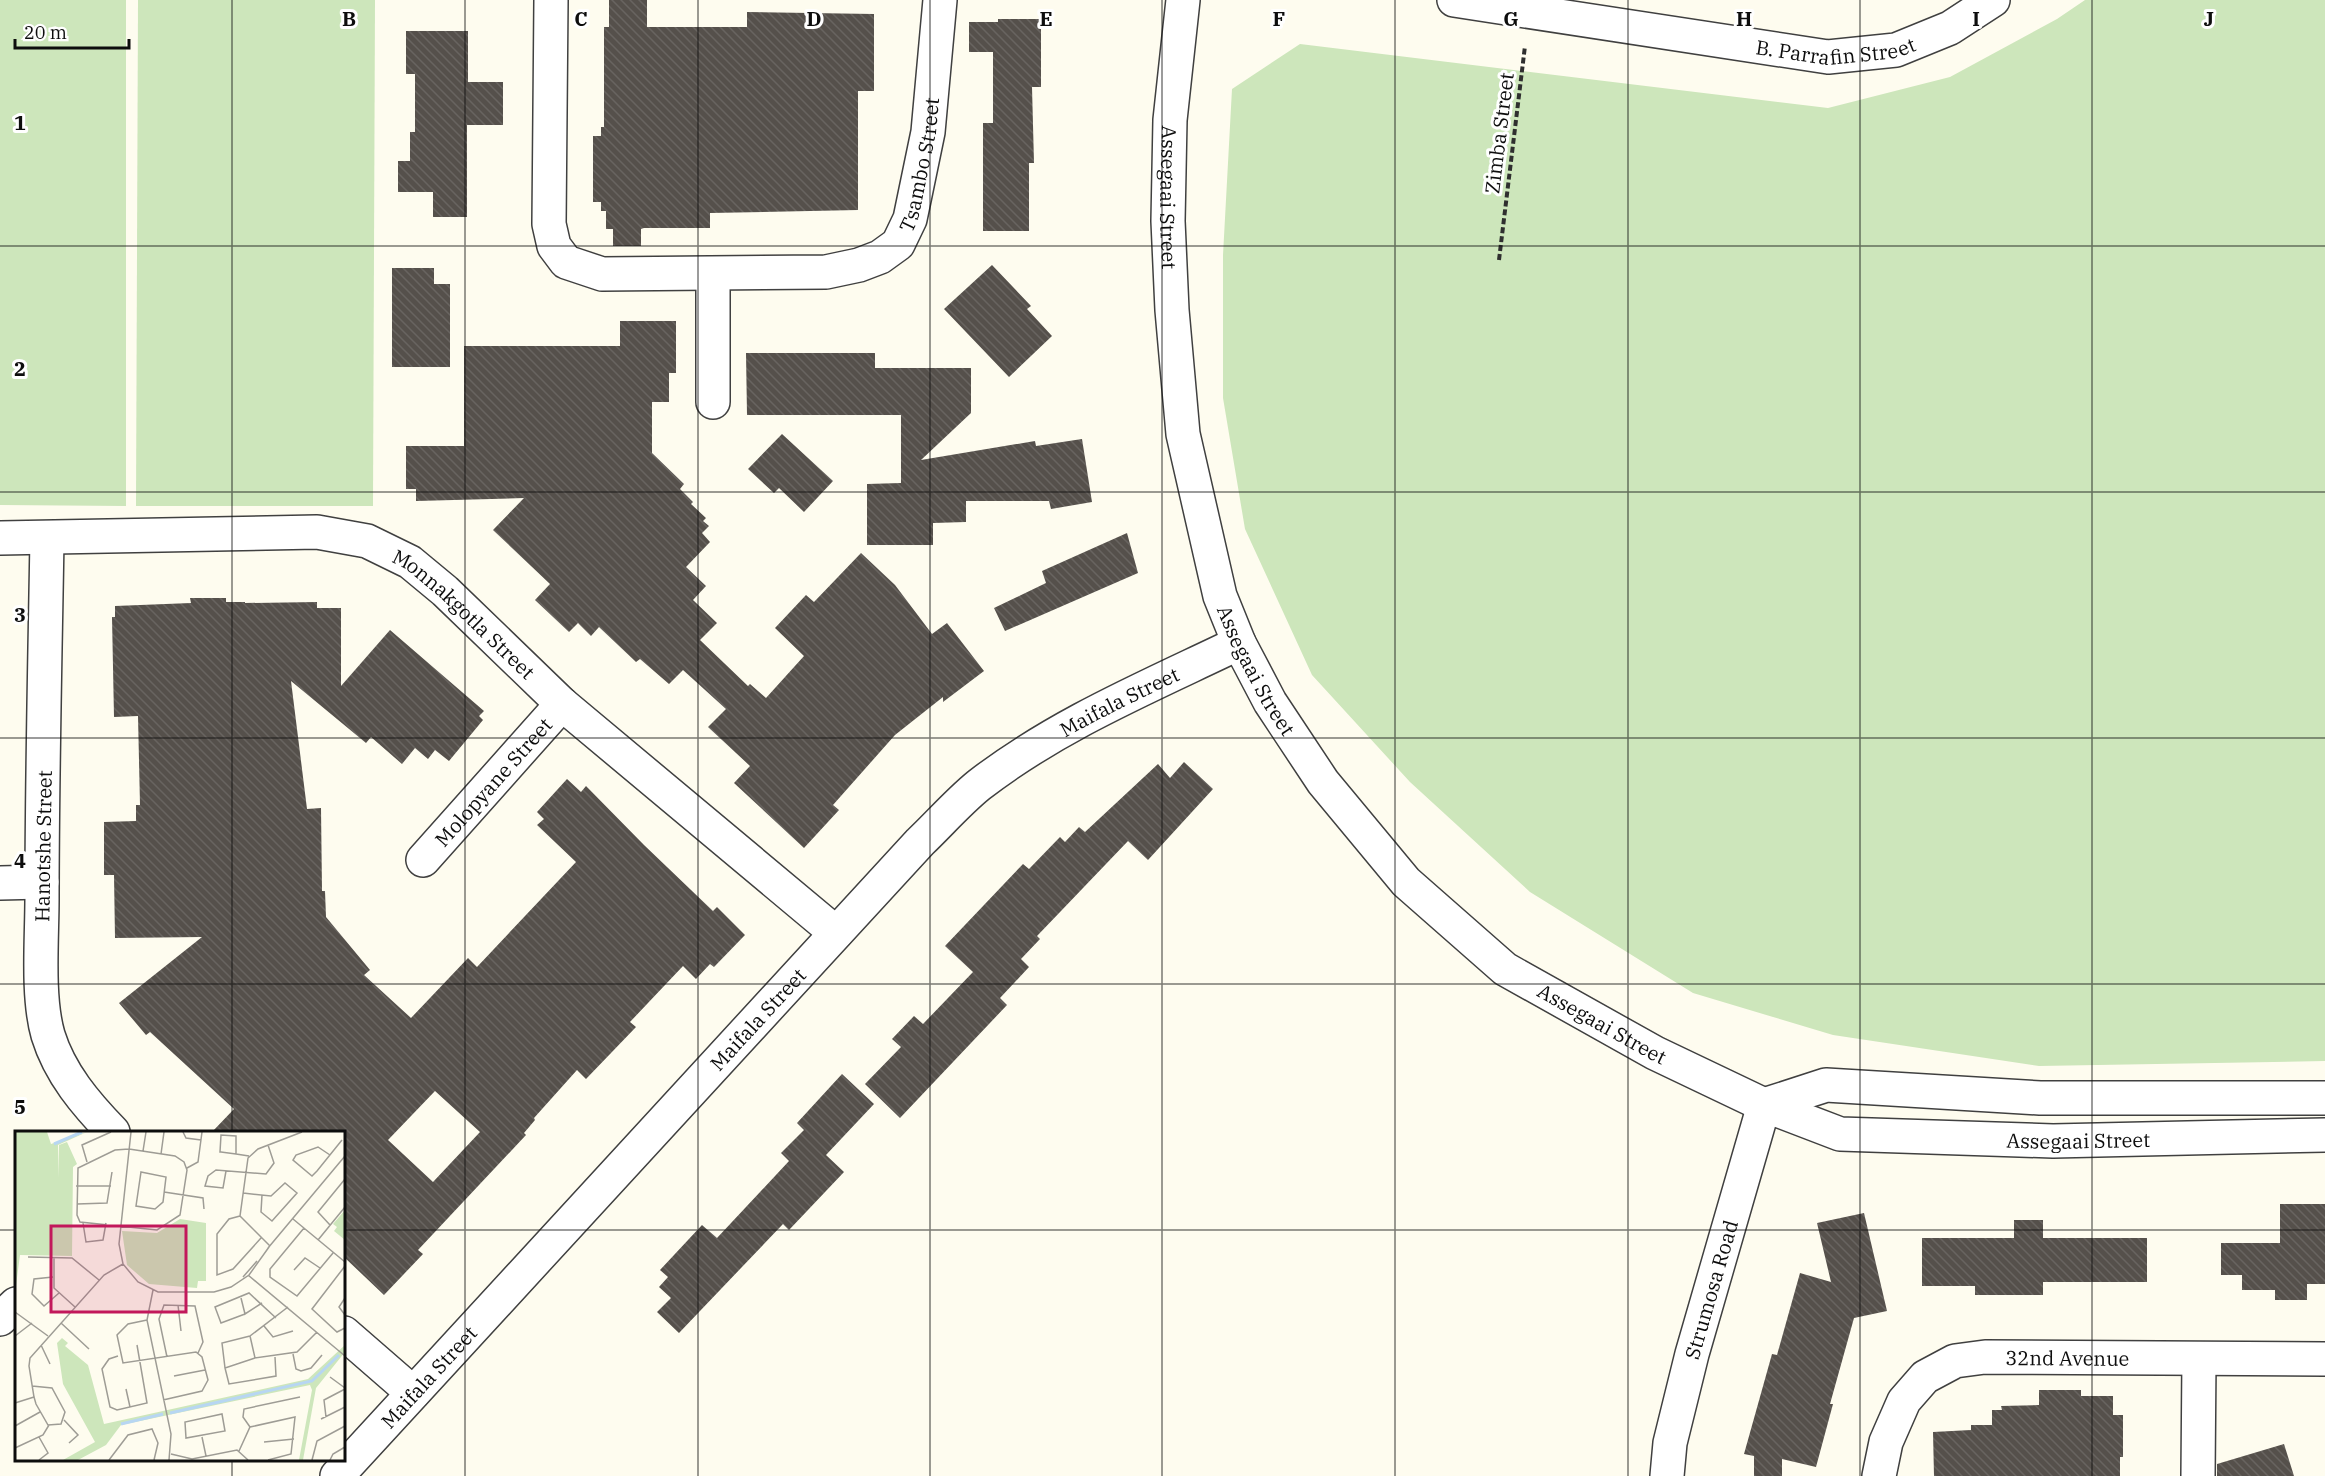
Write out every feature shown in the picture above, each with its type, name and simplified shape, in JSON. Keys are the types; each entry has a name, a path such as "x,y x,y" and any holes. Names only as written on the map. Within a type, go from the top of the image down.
{"street":[{"name":"Tsambo Street","path":"551,0 549,224 554,246 566,262 602,274 826,272 859,265 880,256 898,244 910,219 928,132 940,0"},
{"name":"Assegaai Street","path":"1183,0 1170,120 1168,220 1172,310 1183,434 1220,596 1239,643 1270,702 1323,782 1406,882 1505,969 1655,1053 1764,1105 1840,1134 2054,1142 2325,1135"},
{"name":"B. Parrafin Street","path":"1454,0 1828,57 1896,50 1950,28 1993,0"},
{"path":"713,274 713,402"},
{"name":"Monnakgotla Street","path":"0,538 316,532 367,541 410,562 562,704 836,933"},
{"name":"Hanotshe Street","path":"47,538 42,882 43,1002 48,1034 60,1066 82,1099 112,1131"},
{"name":"Maifala Street","path":"338,1476 836,933 977,786 1046,738 1118,700 1239,643"},
{"name":"Molopyane Street","path":"423,860 562,704"},
{"path":"0,883 42,882"},
{"name":"Assegaai Street","path":"1764,1105 1826,1085 2040,1098 2325,1098"},
{"name":"Strumosa Road","path":"1667,1476 1670,1443 1692,1354 1764,1105"},
{"path":"0,1319 15,1305"},
{"path":"345,1335 413,1392"},
{"name":"32nd Avenue","path":"1879,1476 1886,1442 1904,1401 1925,1377 1954,1361 1985,1357 2325,1359"},
{"path":"2198,1476 2199,1359"}],"path":[{"name":"Zimba Street","path":"1499,260 1529,10"}],"green space":[{"path":"0,0 126,0 126,506 0,505"},
{"path":"138,0 375,0 373,506 136,506"},
{"path":"2085,0 2325,0 2325,1061 2039,1066 1833,1035 1693,993 1530,892 1410,782 1312,675 1245,529 1223,398 1223,255 1232,89 1300,44 1828,108 1950,77 2057,19"}],"building":[{"path":"609,0 647,0 647,27 747,27 747,12 874,14 874,91 858,91 858,210 710,213 710,228 644,228 641,229 641,246 613,246 613,229 606,229 606,211 601,211 601,202 593,202 593,136 601,136 601,127 604,127 604,27 609,27"},
{"path":"998,19 1041,19 1041,87 1032,87 1034,163 1029,163 1029,231 983,231 983,123 993,123 993,52 969,52 969,22 998,22"},
{"path":"406,31 468,31 468,82 503,82 503,125 467,125 467,217 433,217 433,192 398,192 398,161 410,161 410,132 415,132 415,74 406,74"},
{"path":"992,265 1031,306 1027,309 1052,336 1009,377 944,309"},
{"path":"392,268 434,268 434,284 450,284 450,367 392,367"},
{"path":"620,321 676,321 676,373 669,373 669,402 652,402 652,453 684,484 680,489 693,502 691,504 706,518 703,521 709,526 702,533 710,542 686,567 706,586 693,600 717,623 700,640 748,686 750,684 766,698 804,656 775,628 806,595 814,602 861,553 895,585 932,634 947,623 984,671 943,702 943,697 895,735 833,805 839,810 804,848 734,783 750,766 708,727 726,709 683,670 669,684 640,659 636,662 599,627 591,636 578,623 569,632 535,600 550,584 493,530 524,498 416,501 416,489 406,489 406,446 464,446 464,346 620,346"},
{"path":"746,353 875,353 875,368 971,368 971,413 921,460 1035,441 1036,446 1082,439 1092,502 1051,509 1049,501 966,501 966,522 933,523 933,545 867,545 867,484 901,483 901,415 747,415"},
{"path":"782,434 833,481 804,512 779,488 774,493 748,469"},
{"path":"1127,533 1138,573 1005,631 994,608 1046,583 1042,571"},
{"path":"190,598 226,598 226,602 317,602 317,608 341,608 341,686 390,630 484,711 479,716 483,720 449,761 435,750 428,759 415,748 402,764 371,737 366,743 291,681 307,809 321,808 322,891 325,891 326,917 370,970 364,975 411,1018 468,958 477,967 576,862 537,825 544,819 537,812 567,779 581,792 586,786 713,911 717,907 745,935 714,967 710,964 696,979 683,966 630,1022 636,1027 586,1079 577,1070 534,1118 535,1120 524,1133 526,1135 418,1250 423,1254 384,1295 345,1258 345,1131 213,1131 234,1109 150,1032 146,1035 119,1003 202,937 115,938 114,875 104,875 104,822 136,821 136,805 140,805 138,716 114,717 112,617 115,617 115,606 191,603","holes":["435,1091 480,1132 433,1182 388,1140"]},
{"path":"1184,762 1213,789 1148,860 1128,841 1037,936 1040,939 1021,959 1029,967 1000,998 1007,1005 900,1118 865,1084 901,1047 892,1039 914,1016 923,1024 973,972 945,946 1023,864 1029,869 1060,837 1065,842 1079,827 1085,832 1158,764 1170,778"},
{"path":"842,1074 874,1104 826,1155 844,1172 789,1230 783,1224 679,1333 657,1312 671,1298 659,1287 668,1277 660,1270 702,1225 717,1238 789,1161 781,1153 804,1130 797,1123"},
{"path":"2280,1204 2325,1204 2325,1284 2307,1284 2307,1300 2275,1300 2275,1290 2242,1290 2242,1275 2221,1275 2221,1243 2280,1243"},
{"path":"1864,1213 1887,1311 1854,1318 1830,1404 1833,1404 1816,1467 1782,1459 1782,1476 1754,1476 1754,1456 1744,1454 1772,1354 1777,1355 1800,1273 1831,1282 1817,1223"},
{"path":"2014,1220 2043,1220 2043,1238 2147,1238 2147,1282 2043,1282 2043,1295 1975,1295 1975,1286 1922,1286 1922,1238 2014,1238"},
{"path":"2039,1390 2081,1390 2081,1396 2113,1396 2113,1415 2123,1415 2123,1457 2120,1457 2120,1476 1934,1476 1933,1432 1971,1430 1971,1425 1992,1425 1992,1410 2002,1410 2001,1406 2039,1405"},
{"path":"2284,1444 2294,1476 2217,1476 2217,1464"}]}
